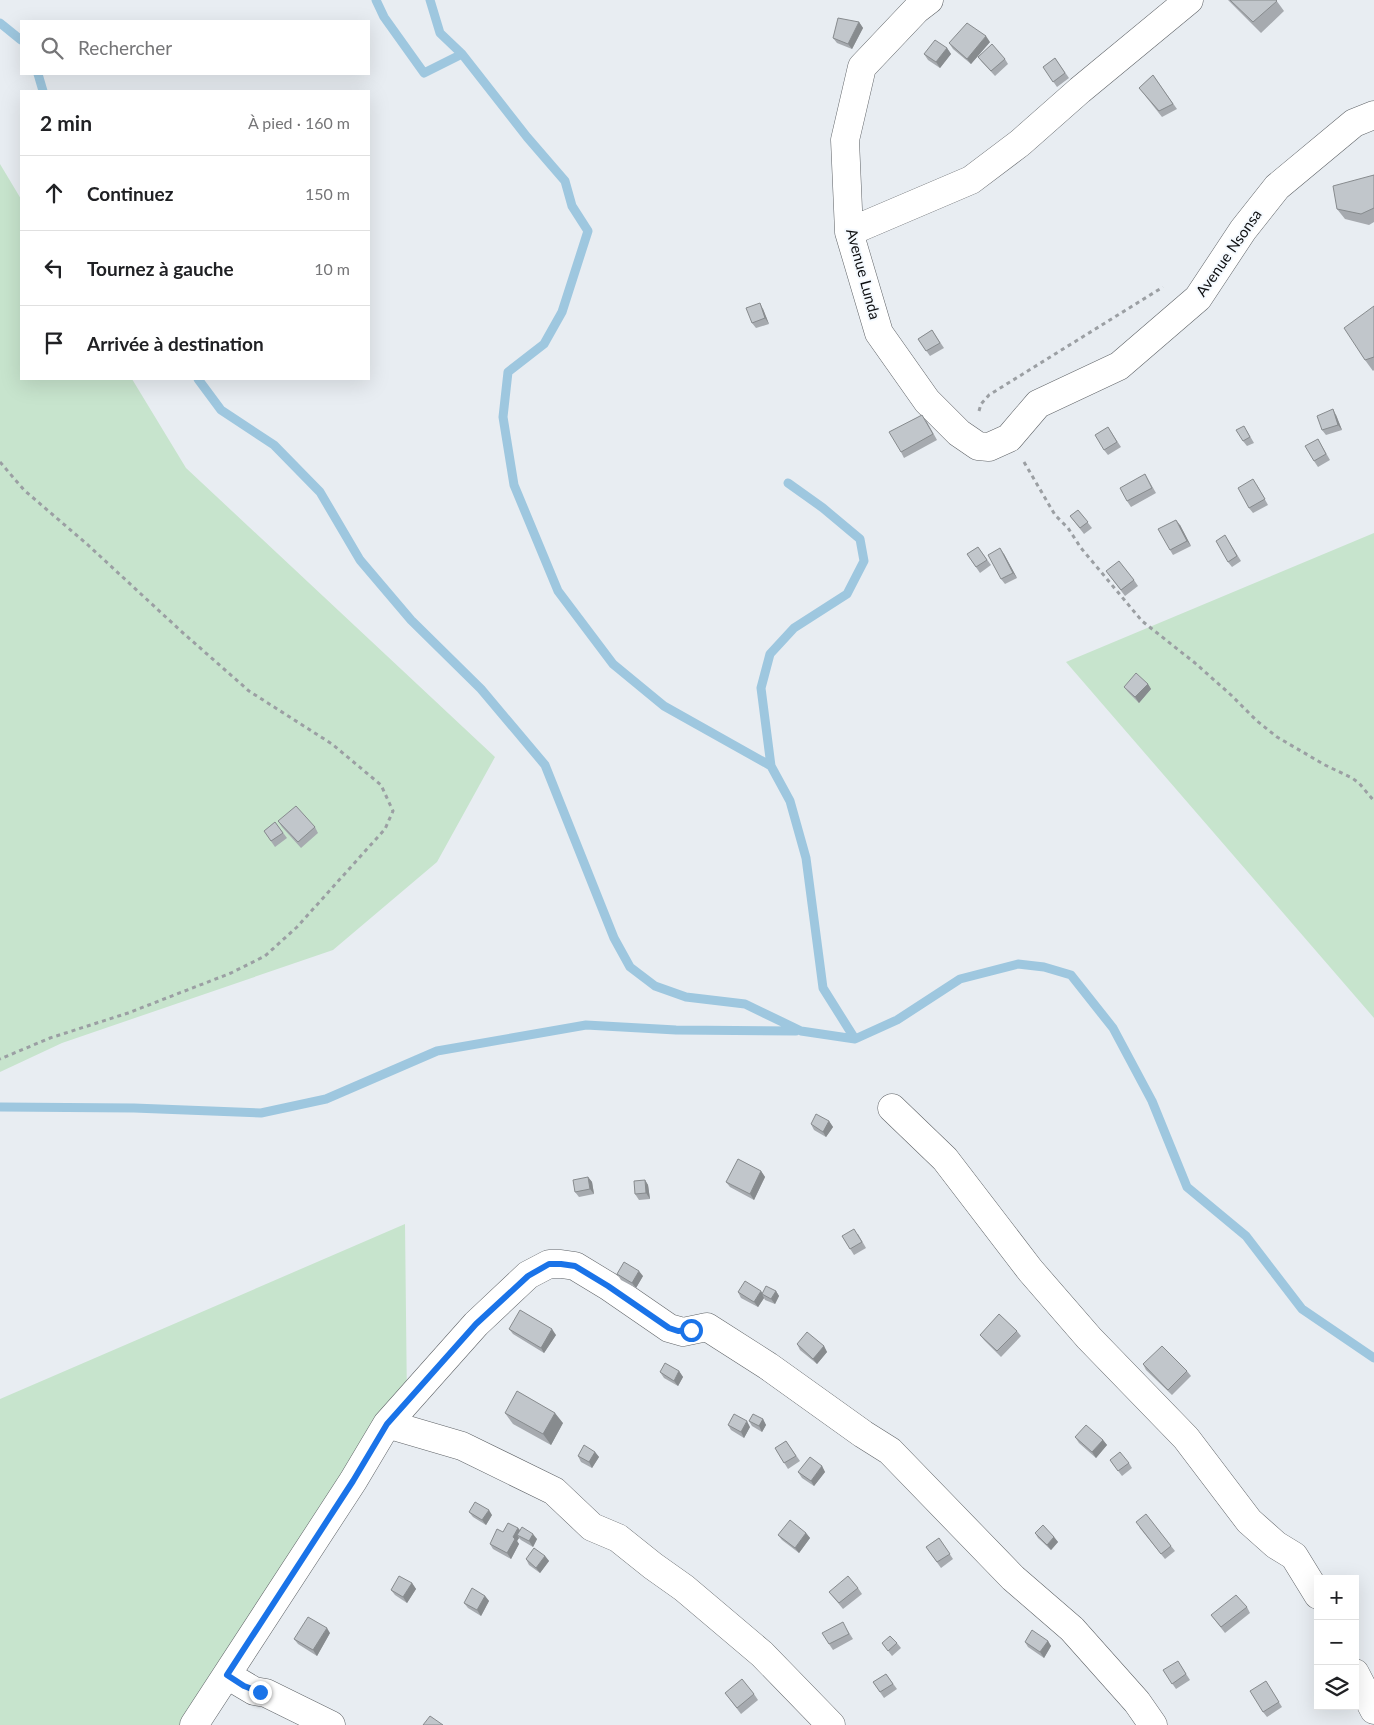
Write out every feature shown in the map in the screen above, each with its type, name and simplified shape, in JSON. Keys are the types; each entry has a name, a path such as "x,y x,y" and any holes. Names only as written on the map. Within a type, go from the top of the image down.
{"street":[{"name":"Avenue Lunda","path":"929,0 916,10 862,67 845,140 849,232 879,333 927,400 958,433 978,446 990,447 1009,438"},
{"path":"849,232 971,180 1020,143 1080,90 1189,0"},
{"name":"Avenue Nsonsa","path":"1009,438 1038,404 1120,366 1198,298 1244,230 1277,187 1354,123 1374,115"},
{"path":"892,1108 946,1159 1030,1270 1089,1338 1186,1438 1248,1521 1276,1545 1294,1556 1314,1588"},
{"path":"194,1725 353,1481 387,1424 476,1324 528,1276 549,1264 575,1266 669,1328 683,1332 707,1327 768,1366 890,1451 1013,1578 1072,1629 1137,1702 1153,1725"},
{"path":"387,1424 462,1446 554,1491 592,1527 618,1538 684,1588 762,1654 831,1725"},
{"path":"227,1675 249,1688 266,1693 331,1725"},
{"path":"1359,1681 1374,1710"}],"path":[{"path":"1168,283 989,395 981,404 978,425 988,432 1009,438 1055,515 1068,528 1081,548 1142,621 1195,663 1270,732 1325,765 1360,783 1374,801"},
{"path":"0,462 24,490 88,545 249,691 332,744 381,785 393,811 385,829 297,927 265,956 231,973 128,1013 50,1038 0,1059"}],"green space":[{"path":"0,164 20,197 20,380 133,380 186,468 495,757 437,862 333,950 62,1043 0,1072"},
{"path":"1374,533 1374,1018 1066,662"},
{"path":"405,1224 407,1404 200,1725 0,1725 0,1399"}],"building":[{"path":"1230,0 1276,0 1277,1 1253,22"},
{"path":"838,18 859,22 848,44 833,38"},
{"path":"967,23 986,36 967,59 949,43"},
{"path":"935,40 947,48 936,62 924,54"},
{"path":"992,44 1005,59 991,71 978,57"},
{"path":"1055,58 1065,73 1053,82 1043,67"},
{"path":"1153,75 1173,104 1159,111 1139,88"},
{"path":"1374,175 1374,208 1361,214 1337,209 1333,186"},
{"path":"760,303 765,318 752,323 746,308"},
{"path":"1374,306 1374,357 1365,360 1344,328"},
{"path":"932,330 940,343 926,351 918,339"},
{"path":"1333,409 1338,425 1322,430 1317,416"},
{"path":"922,415 933,434 901,452 889,432"},
{"path":"1244,426 1250,437 1243,441 1236,430"},
{"path":"1108,427 1117,442 1104,450 1095,435"},
{"path":"1318,439 1326,454 1314,461 1305,446"},
{"path":"1145,474 1152,488 1127,501 1120,488"},
{"path":"1253,479 1265,499 1249,508 1238,488"},
{"path":"1078,510 1088,522 1080,528 1070,516"},
{"path":"1176,520 1187,541 1170,550 1158,529"},
{"path":"1225,535 1237,556 1228,562 1216,541"},
{"path":"978,547 987,560 976,567 967,554"},
{"path":"1000,548 1013,573 1001,579 988,555"},
{"path":"1119,561 1134,580 1121,590 1106,571"},
{"path":"1136,673 1148,684 1135,697 1124,687"},
{"path":"296,806 315,827 298,842 278,821"},
{"path":"275,822 283,833 271,841 264,831"},
{"path":"816,1114 829,1121 823,1132 811,1124"},
{"path":"738,1159 761,1171 750,1194 726,1182"},
{"path":"588,1177 590,1189 575,1192 573,1180"},
{"path":"645,1180 646,1193 635,1194 634,1181"},
{"path":"854,1229 862,1242 850,1249 842,1236"},
{"path":"624,1262 639,1271 632,1283 617,1274"},
{"path":"745,1281 761,1291 754,1302 738,1292"},
{"path":"766,1286 776,1291 771,1299 762,1294"},
{"path":"520,1310 552,1329 541,1348 509,1329"},
{"path":"999,1314 1017,1331 997,1351 980,1335"},
{"path":"807,1332 824,1346 813,1359 797,1344"},
{"path":"1162,1346 1187,1371 1168,1390 1143,1364"},
{"path":"665,1363 679,1371 674,1381 660,1372"},
{"path":"517,1391 555,1413 543,1434 505,1413"},
{"path":"734,1414 747,1421 741,1432 728,1425"},
{"path":"753,1414 763,1419 759,1426 749,1421"},
{"path":"1086,1425 1103,1440 1092,1452 1075,1437"},
{"path":"786,1441 796,1456 784,1463 775,1448"},
{"path":"584,1445 595,1452 589,1462 578,1456"},
{"path":"1120,1452 1129,1463 1118,1471 1110,1460"},
{"path":"810,1457 822,1466 811,1481 798,1472"},
{"path":"475,1502 489,1510 482,1520 469,1512"},
{"path":"1146,1514 1171,1546 1161,1554 1136,1522"},
{"path":"790,1520 806,1533 795,1548 778,1535"},
{"path":"508,1523 518,1528 513,1537 515,1539 507,1553 490,1544 497,1529 503,1532"},
{"path":"1043,1525 1054,1537 1047,1545 1035,1533"},
{"path":"522,1527 533,1534 529,1541 517,1535"},
{"path":"939,1538 950,1554 937,1562 926,1547"},
{"path":"534,1548 545,1556 536,1568 526,1559"},
{"path":"399,1576 412,1583 403,1597 391,1590"},
{"path":"848,1576 858,1588 839,1603 829,1592"},
{"path":"472,1588 485,1596 477,1610 464,1603"},
{"path":"1236,1595 1247,1607 1221,1627 1211,1615"},
{"path":"308,1617 327,1628 313,1650 294,1639"},
{"path":"843,1622 849,1634 829,1644 822,1633"},
{"path":"1032,1630 1048,1641 1040,1652 1025,1642"},
{"path":"890,1636 897,1643 888,1651 882,1643"},
{"path":"1178,1661 1186,1674 1172,1684 1163,1670"},
{"path":"886,1674 893,1684 880,1692 873,1682"},
{"path":"742,1679 754,1694 737,1708 725,1693"},
{"path":"1266,1681 1279,1702 1263,1712 1250,1691"},
{"path":"430,1716 443,1725 423,1725"}],"waterway":[{"path":"376,0 384,17 424,73 462,54"},
{"path":"430,0 440,33 462,54 527,137 565,181 572,206 588,231 562,312 544,344 508,372 503,417 514,485 558,591 613,664 664,706 771,766 790,801 806,858 823,988 855,1039"},
{"path":"0,23 20,39"},
{"path":"38,75 43,90"},
{"path":"199,380 221,410 274,445 320,492 360,560 411,620 481,689 545,765 614,938 630,967 655,986 686,997 745,1004 801,1031 855,1039 897,1020 960,979 1018,964 1044,967 1071,975 1113,1028 1152,1101 1187,1187 1246,1236 1302,1309 1374,1358"},
{"path":"771,766 761,688 770,654 794,628 847,594 864,561 860,539 823,508 788,483"},
{"path":"0,1107 134,1108 261,1113 326,1099 437,1051 586,1025 676,1030 796,1031"}],"route":[{"path":"260,1692 244,1686 227,1675 353,1481 387,1424 476,1324 528,1276 549,1264 575,1266 592,1275 669,1328 683,1332 691,1330"}]}
